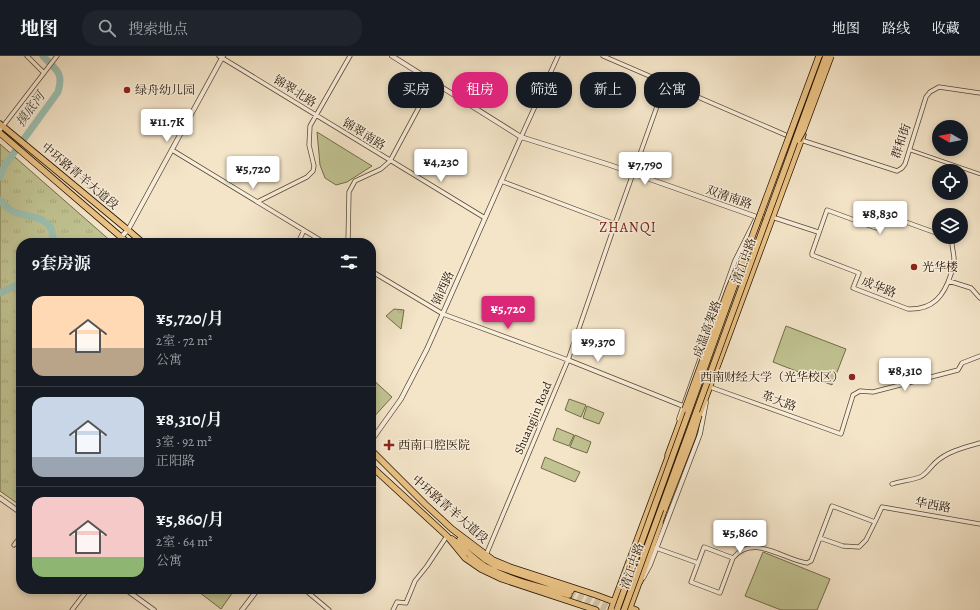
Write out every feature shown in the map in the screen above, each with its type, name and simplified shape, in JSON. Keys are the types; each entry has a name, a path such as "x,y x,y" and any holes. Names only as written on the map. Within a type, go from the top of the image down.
{"main road":[{"name":"清江中路","path":"611,610 818,56"},
{"name":"成温高架路","path":"617,610 818,56"},
{"name":"成温高架路","path":"629,609 791,150 826,56"},
{"name":"清江中路","path":"629,609 708,387 831,56"},
{"path":"791,150 803,131 831,56"},
{"name":"中环路青羊大道段","path":"1,127 29,148 137,238"},
{"name":"中环路青羊大道段","path":"0,133 121,237"},
{"path":"668,455 684,407 729,288 753,234"},
{"path":"640,581 693,436 708,387"},
{"name":"中环路青羊大道段","path":"376,455 452,529 493,560 596,595 629,609"},
{"name":"中环路青羊大道段","path":"376,471 447,536 465,558 490,574 596,610"},
{"path":"447,536 458,543 476,561 492,570 517,580 570,593 496,566 469,547 452,529"}],"street":[{"path":"27,56 44,73"},
{"path":"1,127 57,56"},
{"path":"121,237 128,230 221,56"},
{"name":"锦翠北路","path":"221,56 316,116"},
{"path":"257,202 307,176 313,171 314,166 309,136 310,126 350,56"},
{"path":"521,136 558,56"},
{"path":"603,56 644,74"},
{"name":"双清南路","path":"395,57 419,72"},
{"name":"群和街","path":"801,140 897,170 902,168 905,164 926,97 930,92 939,87 980,93"},
{"name":"双清南路","path":"444,88 521,136 757,217 772,217"},
{"path":"700,98 788,136"},
{"path":"348,238 349,192 355,181 380,169 390,161 418,108"},
{"name":"Shuangjin Road","path":"486,555 568,360 657,108"},
{"name":"锦翠南路","path":"316,116 484,218"},
{"name":"锦西路","path":"376,434 404,393 427,349 521,136"},
{"path":"172,150 317,238"},
{"path":"910,150 980,174"},
{"path":"501,181 615,224"},
{"path":"772,217 818,232 827,210 876,228 881,213 932,231"},
{"name":"清江中路","path":"684,407 735,260 757,217"},
{"path":"300,238 304,230"},
{"name":"成华路","path":"818,232 812,255 859,273 853,288 908,309 918,309 940,299 949,281"},
{"path":"952,244 954,260 949,281 971,288 980,298"},
{"path":"376,274 442,314 568,360 684,407"},
{"name":"革大路","path":"708,387 841,434 853,395 856,392 873,392 958,370 962,363 980,356"},
{"path":"632,600 650,565 700,434 708,387"},
{"path":"892,484 921,477 937,461 945,456 963,448 980,443"},
{"path":"0,498 16,509"},
{"path":"733,558 704,547 691,582 720,593 733,558 737,553 751,547 759,547 808,563 820,538 832,506 875,522 866,540 859,547 843,546 820,538"},
{"name":"华西路","path":"875,522 882,507 980,524"},
{"path":"393,610 397,602 406,603 415,580 425,569 447,536"},
{"path":"656,548 698,563"},
{"path":"72,610 84,594"},
{"path":"132,594 154,610"},
{"path":"242,610 254,594"},
{"path":"310,594 329,610"}],"green space":[{"path":"317,132 372,166 347,182 336,185 325,178 320,165"},
{"path":"0,144 107,238 16,238 16,502 0,491"},
{"path":"394,309 404,310 401,329 386,316"},
{"path":"786,326 846,349 832,385 773,362"},
{"path":"376,383 392,397 376,415"},
{"path":"569,399 586,405 581,417 565,410"},
{"path":"587,406 604,413 599,424 583,418"},
{"path":"557,428 574,435 569,446 553,440"},
{"path":"575,435 591,442 587,453 570,447"},
{"path":"545,457 580,472 575,482 541,468"},
{"path":"763,552 830,579 817,610 781,610 745,596"},
{"path":"202,594 232,594 221,609"}],"waterway":[{"name":"摸底河","path":"0,177 5,165 58,92 60,85 58,72 43,56"},
{"name":"摸底河","path":"0,200 6,207 14,212 41,219 49,226 52,231 53,238"},
{"name":"摸底河","path":"0,293 16,285"}],"tunnel":[{"path":"571,591 622,610"},
{"path":"569,595 608,610"}],"place":[{"name":"绿舟幼儿园","path":"127,90"},
{"name":"光华楼","path":"914,267"},
{"name":"西南财经大学（光华校区）","path":"852,377"},
{"name":"西南口腔医院","path":"389,445"}],"district":[{"name":"ZHANQI","path":"628,227"}]}
